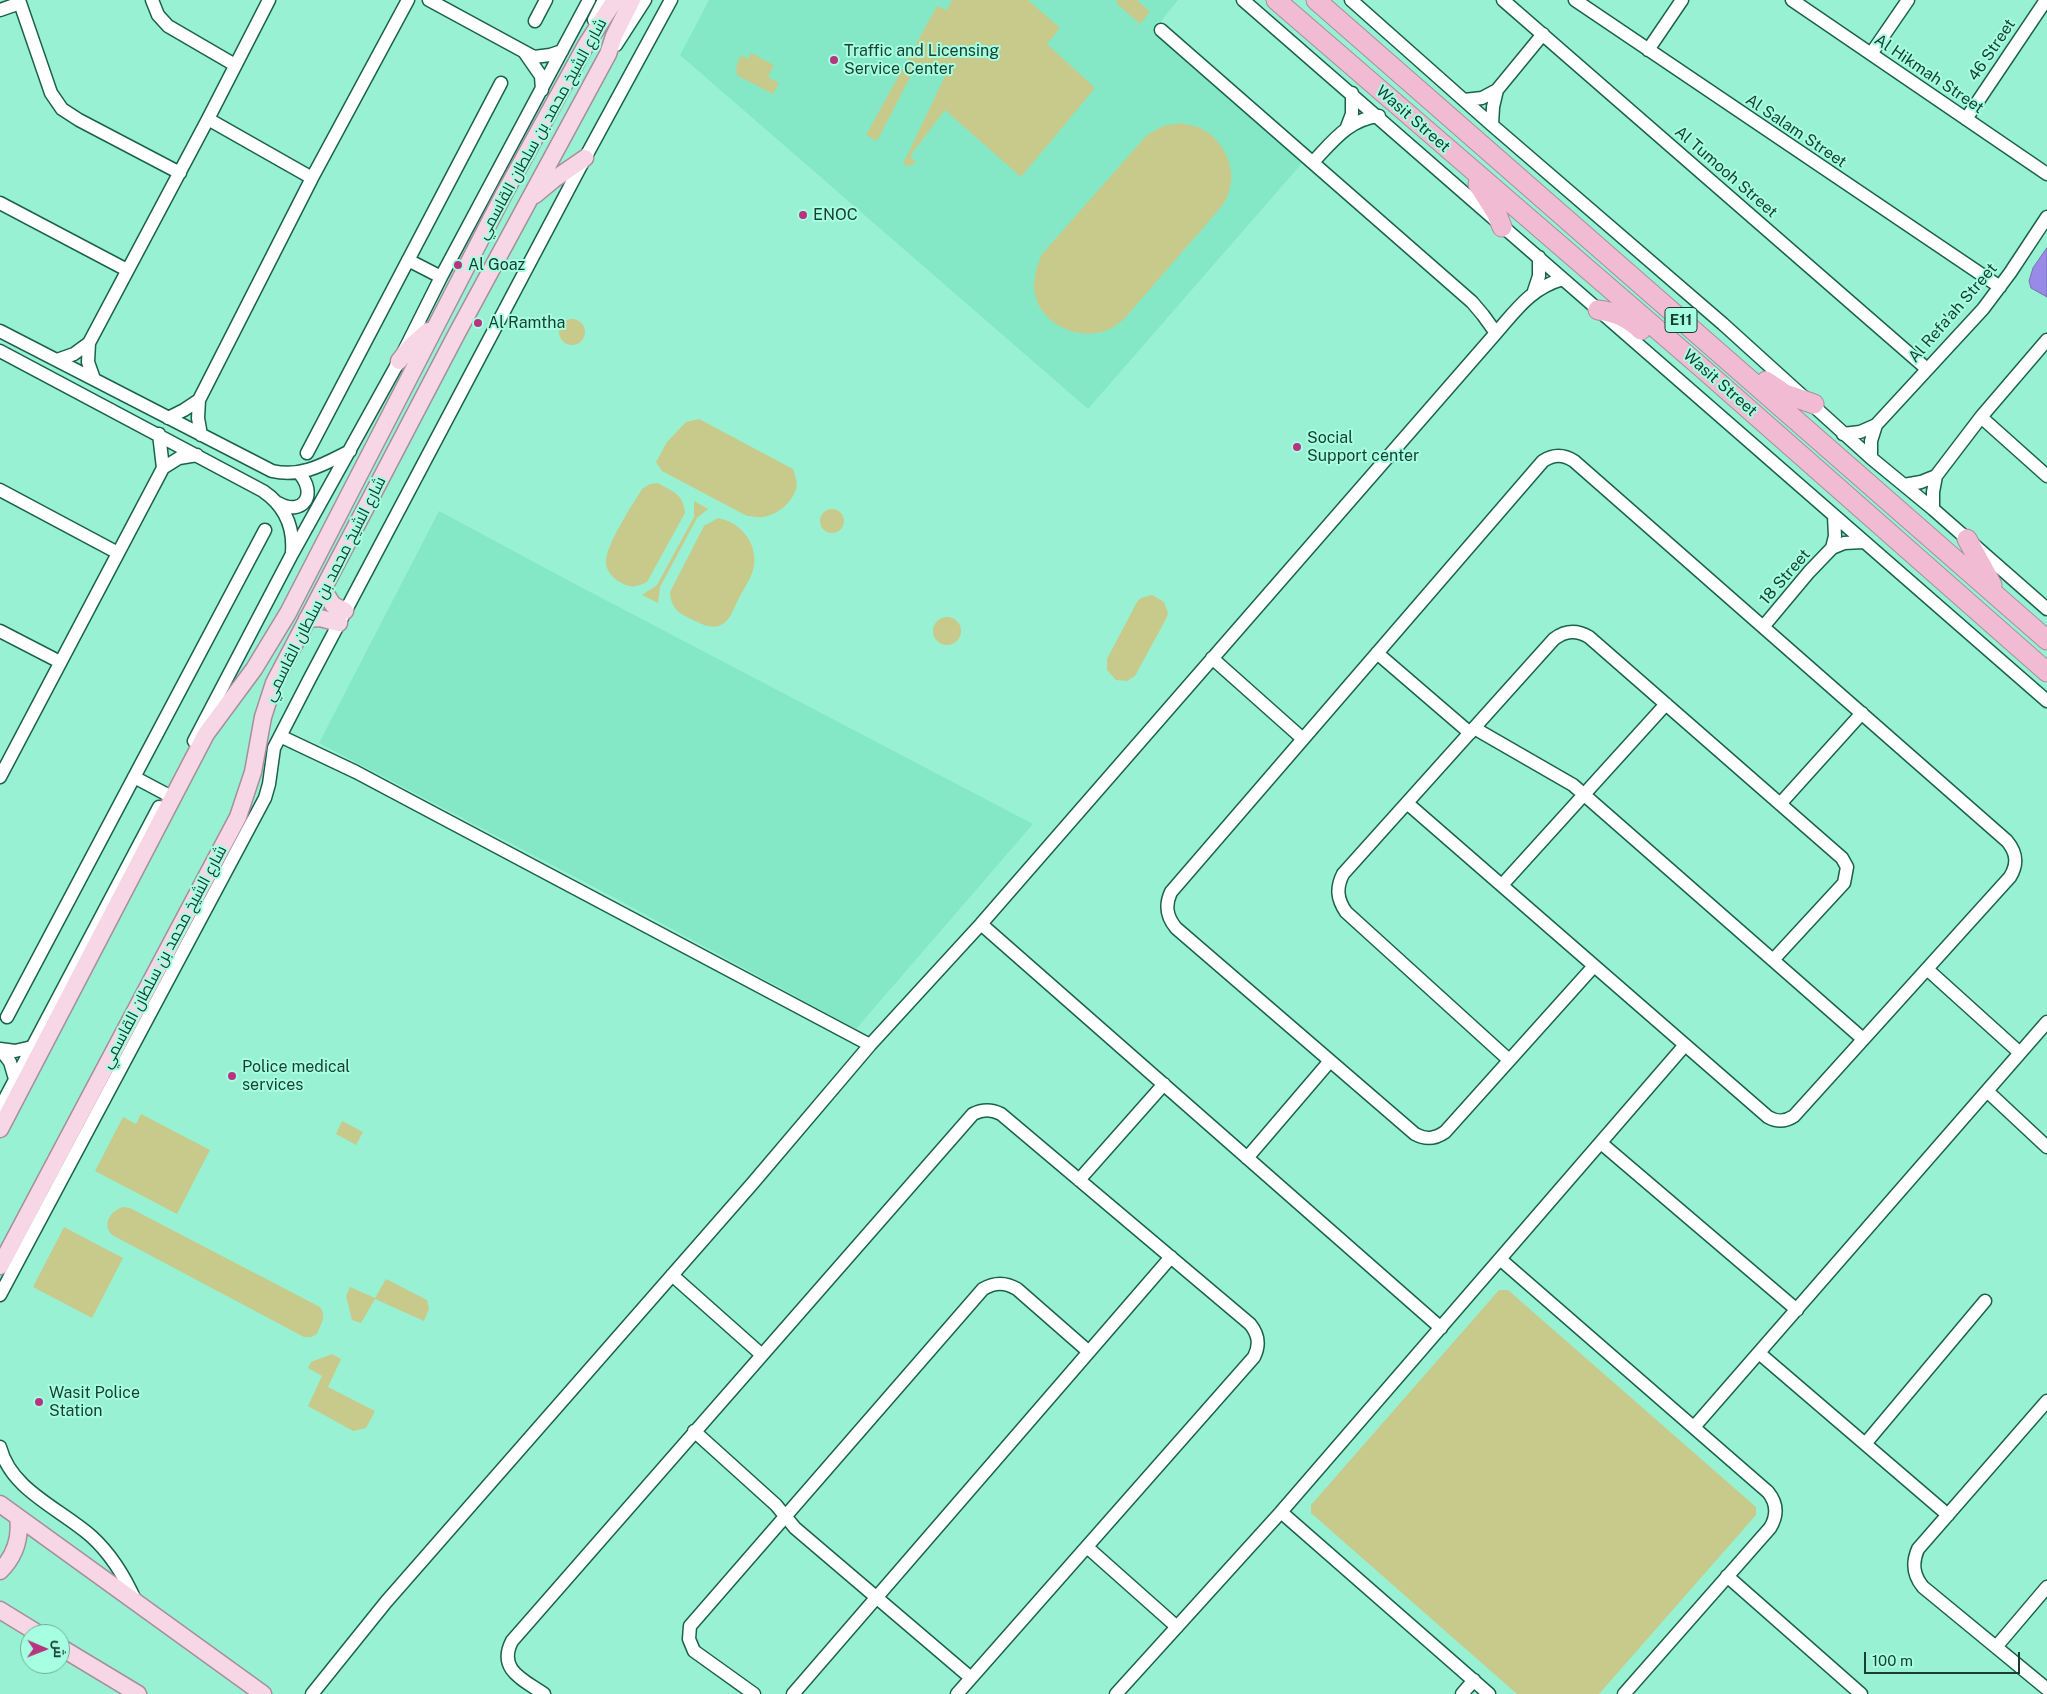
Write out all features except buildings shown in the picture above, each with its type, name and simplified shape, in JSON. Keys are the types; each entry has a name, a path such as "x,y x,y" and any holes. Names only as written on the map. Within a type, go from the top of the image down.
{"highway":[{"name":"Wasit Street","path":"1276,0 1702,368 2047,672"},
{"name":"Wasit Street","path":"1316,0 2047,640"},
{"path":"1469,168 1497,214 1502,226"},
{"path":"1598,310 1609,311 1627,318 1683,367 1692,369 1702,368"},
{"path":"1710,346 1724,348 1735,354 1778,391 1814,404"},
{"path":"1967,539 1985,573 2004,602"}],"main road":[{"name":"شارع الشيخ محمد بن سلطان القاسمي","path":"0,1129 72,980 206,734 254,669 288,613 436,322 504,194 586,45 616,0"},
{"name":"شارع الشيخ محمد بن سلطان القاسمي","path":"0,1266 238,817 253,772 263,717 270,694 306,620 525,206 608,54 614,36 632,0"},
{"path":"525,206 553,180 585,158"},
{"path":"399,361 410,347 436,322"},
{"path":"322,589 342,617"},
{"path":"306,620 342,617"},
{"path":"0,1504 263,1694"},
{"path":"0,1571 16,1548 19,1533 18,1517"},
{"path":"0,1610 23,1624"},
{"path":"70,1653 138,1694"}],"street":[{"path":"152,0 158,15 168,26 235,65"},
{"path":"94,379 88,362 89,343 180,173 269,0"},
{"path":"201,436 198,400 312,178 408,0"},
{"path":"429,0 526,54 542,57 562,51"},
{"path":"535,22 546,0"},
{"path":"0,1108 32,1047 72,980 166,794 292,554 399,361 441,277 589,0"},
{"path":"586,45 604,0"},
{"path":"608,54 645,0"},
{"path":"0,1295 265,798 274,748 280,736 585,158 671,0"},
{"path":"1243,0 1379,116 1502,226 2047,701"},
{"path":"1351,0 1814,404 1843,434 1933,509 2047,609"},
{"name":"Al Tumooh Street","path":"1503,0 1927,369"},
{"name":"Al Salam Street","path":"1575,0 2000,287"},
{"path":"1648,50 1682,0"},
{"name":"Al Hikmah Street","path":"1792,0 2047,174"},
{"path":"1871,54 1908,0"},
{"name":"46 Street","path":"1966,119 2046,0"},
{"path":"0,10 19,2 51,92 62,109 79,120 180,173"},
{"path":"1161,30 1472,302 1496,333"},
{"path":"1464,100 1482,98 1497,90 1542,34"},
{"path":"526,54 541,76 542,90"},
{"path":"307,453 501,83"},
{"path":"1492,125 1493,107 1497,90"},
{"path":"1347,127 1352,114 1352,93"},
{"path":"1313,162 1347,127 1366,118 1379,116"},
{"path":"208,119 312,178"},
{"path":"0,203 127,270"},
{"name":"Al Refa'ah Street","path":"1843,434 1860,432 1876,425 1983,309 2047,217"},
{"path":"1534,291 1539,276 1539,258"},
{"path":"408,260 441,277"},
{"path":"312,1694 386,1602 870,1045 981,924 1496,333 1534,291 1546,284 1563,279"},
{"path":"0,331 265,468 278,472 299,473 317,468 350,451"},
{"path":"1933,509 1933,492 1936,476 1981,418 2047,340"},
{"path":"57,360 74,354 89,343"},
{"path":"0,351 255,486 278,503 286,506 297,506 307,497 309,491 307,484 299,473"},
{"path":"168,418 198,400"},
{"path":"1981,418 2047,476"},
{"path":"1871,458 1871,441 1876,425"},
{"path":"158,434 163,468"},
{"path":"0,777 163,468 179,458 197,455"},
{"path":"1407,803 1768,1117 1778,1121 1794,1116 2010,877 2016,862 2015,854 2007,841 1574,461 1568,457 1555,456 1543,461 1171,892 1167,907 1171,922 1176,928 1415,1134 1427,1139 1440,1136 1445,1132 1594,966"},
{"path":"1904,485 1936,476"},
{"path":"0,490 118,553"},
{"path":"278,503 289,522 292,532 292,554"},
{"name":"18 Street","path":"1832,548 1835,536 1834,516"},
{"path":"7,1017 265,530"},
{"name":"18 Street","path":"1763,627 1808,572 1832,548 1844,544 1863,542"},
{"path":"0,631 60,662"},
{"path":"1509,1060 1346,912 1338,890 1343,874 1554,639 1567,632 1575,632 1590,637 1842,858 1847,867 1844,883 1774,960"},
{"path":"1377,653 1472,730 1561,776 1584,794 1863,1039"},
{"path":"1212,658 1303,739"},
{"path":"1502,885 1666,704"},
{"path":"1780,804 1862,713"},
{"path":"280,736 356,772 870,1045"},
{"path":"134,777 166,794"},
{"path":"981,924 1441,1328"},
{"path":"1927,970 2020,1053"},
{"path":"1694,1427 2047,1022"},
{"path":"1116,1694 1282,1512 1686,1045"},
{"path":"0,1049 16,1051 32,1047"},
{"path":"0,1049 10,1062 15,1079"},
{"path":"1247,1158 1330,1061"},
{"path":"1079,1180 1164,1084"},
{"path":"1987,1091 2047,1147"},
{"path":"544,1694 513,1672 509,1667 507,1654 512,1641 973,1114 978,1111 990,1110 1000,1114 1171,1257 1250,1324 1258,1336 1257,1351 1254,1357 957,1694"},
{"path":"1601,1143 1797,1310"},
{"path":"793,1694 1171,1257"},
{"path":"1500,1259 1768,1492 1775,1506 1775,1518 1770,1528 1624,1694"},
{"path":"672,1275 762,1355"},
{"path":"754,1694 694,1651 691,1646 689,1632 694,1620 982,1290 989,1286 1004,1283 1018,1289 1089,1352"},
{"path":"1865,1444 1985,1301"},
{"path":"1759,1353 1948,1515"},
{"path":"2047,1401 1918,1549 1914,1562 1916,1576 1924,1587 2047,1689"},
{"path":"694,1431 773,1503 795,1528 970,1678"},
{"path":"0,1447 7,1467 20,1483 78,1526 102,1548 122,1573 136,1602"},
{"path":"1282,1512 1489,1694"},
{"path":"1087,1547 1177,1627"},
{"path":"1727,1576 1861,1694"},
{"path":"1996,1647 2047,1587"},
{"path":"1462,1694 1474,1680"}],"shaded area":[{"path":"709,0 1178,0 1153,31 1303,162 1088,409 680,55"},
{"path":"952,0 1028,0 1060,28 1047,44 1095,88 1021,177 945,110 910,156 916,162 910,166 903,164 945,76 918,62 877,141 866,135 937,6 947,10"},
{"path":"1118,0 1137,0 1150,12 1140,24 1116,3"},
{"path":"751,53 774,65 768,77 779,83 773,94 738,76 736,68 741,55 748,59"},
{"path":"1181,123 1198,127 1209,133 1223,148 1230,167 1231,177 1225,201 1118,324 1108,330 1096,333 1072,331 1060,327 1042,311 1034,288 1037,266 1042,254 1147,135 1163,126"},
{"path":"2047,248 2047,297 2031,288 2029,281 2033,268"},
{"path":"572,319 581,323 585,332 581,341 572,345 563,341 559,332 563,323"},
{"path":"699,419 793,469 797,487 791,499 779,511 768,516 747,516 662,471 656,462 667,442 686,422"},
{"path":"658,483 680,497 685,513 647,582 635,586 625,585 618,581 607,568 607,554 620,525 642,489 650,484"},
{"path":"694,501 708,509 697,518 660,587 658,603 642,595 657,585 694,517"},
{"path":"832,509 841,512 844,521 841,530 832,533 823,530 820,521 823,512"},
{"path":"439,511 1033,824 856,1029 615,898 319,743"},
{"path":"718,518 733,524 745,534 753,549 754,565 750,578 729,617 721,625 713,627 684,616 673,605 670,592 704,526"},
{"path":"1152,595 1164,602 1168,613 1166,619 1135,676 1127,681 1116,680 1107,670 1107,659 1137,602 1141,598"},
{"path":"947,617 957,621 961,631 957,641 947,645 937,641 933,631 937,621"},
{"path":"141,1114 210,1150 177,1214 95,1171 123,1117 136,1124"},
{"path":"342,1121 363,1132 356,1145 336,1134"},
{"path":"123,1207 130,1208 320,1307 323,1317 317,1334 311,1337 304,1337 112,1235 108,1227 109,1218 114,1212"},
{"path":"64,1227 123,1258 92,1318 33,1287"},
{"path":"386,1279 427,1300 429,1309 424,1321 375,1299 361,1323 352,1320 346,1296 350,1287 375,1298"},
{"path":"1499,1290 1508,1290 1756,1507 1756,1515 1599,1694 1517,1694 1311,1513 1311,1505"},
{"path":"332,1354 341,1359 328,1387 375,1411 366,1428 353,1431 308,1406 322,1376 308,1368 311,1362"}],"place":[{"name":"Traffic and Licensing Service Center","path":"834,60"},
{"name":"ENOC","path":"803,215"},
{"name":"Al Goaz","path":"458,265"},
{"name":"Al Ramtha","path":"478,323"},
{"name":"Social Support center","path":"1297,447"},
{"name":"Police medical services","path":"232,1076"},
{"name":"Wasit Police Station","path":"39,1402"}]}
